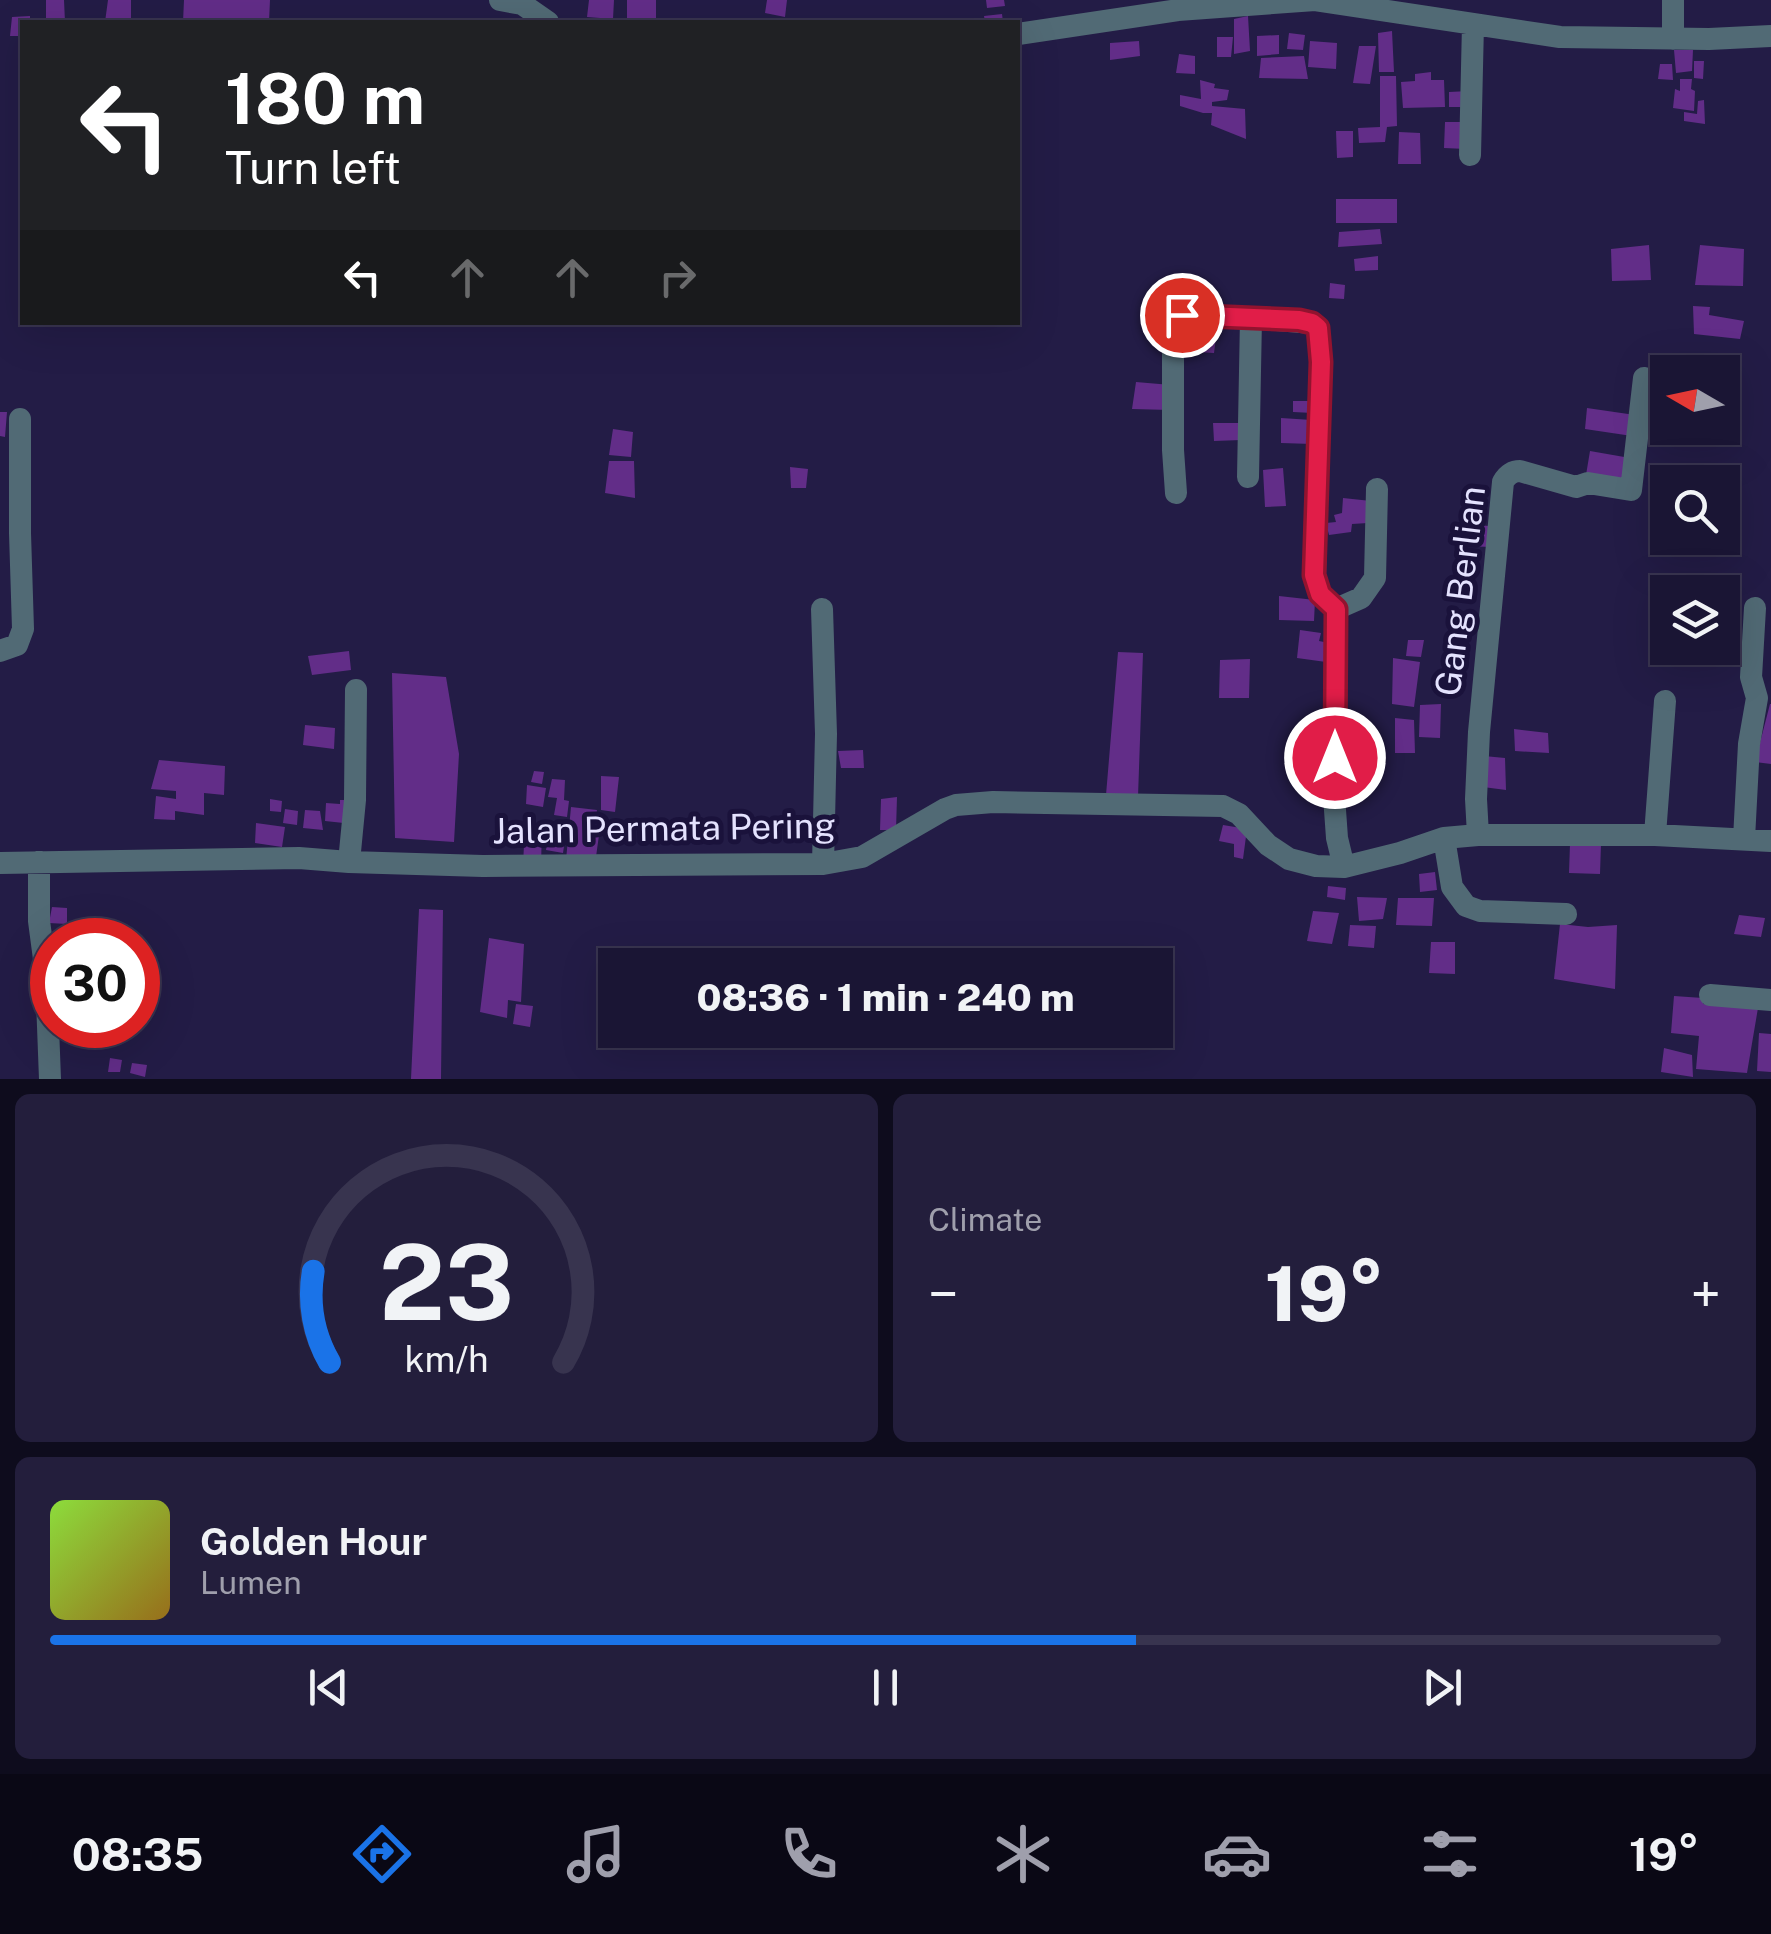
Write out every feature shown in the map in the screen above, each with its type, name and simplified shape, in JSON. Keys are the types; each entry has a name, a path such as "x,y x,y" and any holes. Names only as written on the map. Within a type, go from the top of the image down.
{"street":[{"path":"1020,34 1178,10 1315,0 1560,37 1771,36"},
{"path":"1673,0 1673,38"},
{"path":"515,1 545,20"},
{"path":"1470,155 1472,24"},
{"path":"1176,493 1173,326 1177,318 1182,315 1312,323 1318,328 1321,362 1314,575 1320,594 1336,609 1334,796 1344,866"},
{"path":"1248,477 1251,318"},
{"name":"Gang Berlian","path":"1478,835 1478,732 1504,482 1520,471 1576,487 1588,483 1631,490 1644,378"},
{"path":"0,652 17,645 23,630 20,419"},
{"path":"1336,609 1361,598 1375,578 1378,489"},
{"path":"1744,840 1749,744 1758,698 1751,678 1755,608"},
{"path":"822,609 826,734 823,864"},
{"path":"349,862 355,800 356,690"},
{"path":"1655,835 1665,701"},
{"name":"Jalan Permata Pering","path":"0,864 299,858 598,867 823,864 862,856 945,809 993,802 1223,806 1239,814 1268,845 1290,859 1316,866 1344,866 1444,838 1478,835 1655,835 1771,841"},
{"path":"1444,838 1452,887 1466,906 1480,912 1566,914"},
{"path":"39,862 38,921 46,974 50,1079"},
{"path":"1710,995 1771,1000"}],"building":[{"path":"46,0 64,0 65,20 46,20"},
{"path":"108,0 131,0 131,20 105,20"},
{"path":"184,0 270,0 269,20 183,20"},
{"path":"589,0 614,0 613,19 587,17"},
{"path":"627,0 656,0 656,20 627,20"},
{"path":"767,0 787,0 785,17 765,13"},
{"path":"986,0 1004,0 1005,6 987,8"},
{"path":"1002,14 1003,20 985,20 984,16"},
{"path":"30,16 30,20 20,20 20,36 10,36 12,17"},
{"path":"1248,16 1250,51 1234,54 1234,19"},
{"path":"1392,31 1394,72 1379,72 1378,33"},
{"path":"1289,33 1305,35 1303,50 1287,49"},
{"path":"1279,35 1279,54 1257,56 1257,36"},
{"path":"1217,37 1233,37 1231,57 1217,57"},
{"path":"1139,41 1140,56 1110,60 1110,43"},
{"path":"1310,41 1337,43 1336,69 1308,67"},
{"path":"1359,46 1376,46 1370,84 1353,83"},
{"path":"1674,50 1693,50 1692,71 1676,73"},
{"path":"1179,54 1195,56 1195,74 1176,73"},
{"path":"1304,56 1308,79 1259,78 1261,58"},
{"path":"1694,61 1704,61 1703,79 1694,78"},
{"path":"1660,64 1672,64 1673,80 1658,79"},
{"path":"1431,72 1431,80 1444,80 1445,107 1403,108 1401,82 1415,81 1415,74"},
{"path":"1380,76 1396,76 1397,126 1387,127 1385,142 1359,143 1358,128 1380,127"},
{"path":"1680,79 1692,79 1694,111 1673,108"},
{"path":"1200,80 1229,90 1227,100 1212,102 1212,106 1245,109 1246,139 1211,125 1212,113 1180,106 1180,95 1201,99"},
{"path":"1469,91 1469,107 1449,107 1449,92"},
{"path":"1704,100 1705,124 1684,121 1684,112 1697,114 1698,101"},
{"path":"1445,122 1464,122 1466,149 1444,148"},
{"path":"1336,131 1353,131 1353,157 1337,158"},
{"path":"1399,132 1420,133 1421,164 1398,164"},
{"path":"1336,199 1397,199 1397,223 1336,223"},
{"path":"1380,229 1382,244 1338,247 1339,232"},
{"path":"1649,245 1651,280 1612,281 1611,249"},
{"path":"1700,245 1744,249 1743,286 1695,285"},
{"path":"1378,256 1378,270 1355,271 1354,259"},
{"path":"1330,283 1345,285 1344,299 1329,298"},
{"path":"1693,306 1710,307 1709,315 1744,321 1740,339 1694,334"},
{"path":"1182,327 1217,330 1214,353 1179,351"},
{"path":"1136,382 1171,385 1170,410 1132,409"},
{"path":"1293,401 1314,401 1313,413 1293,412"},
{"path":"1587,408 1635,415 1632,436 1585,429"},
{"path":"0,412 7,412 5,437 0,436"},
{"path":"1281,418 1312,420 1312,444 1281,443"},
{"path":"1213,423 1241,423 1241,440 1214,441"},
{"path":"613,429 633,432 631,457 609,455"},
{"path":"1590,451 1630,458 1627,483 1586,475"},
{"path":"609,461 634,461 635,498 605,493"},
{"path":"790,467 808,469 806,488 791,488"},
{"path":"1283,468 1286,506 1265,507 1263,470"},
{"path":"1343,498 1371,501 1368,523 1352,524 1351,532 1329,535 1326,523 1336,522 1334,515 1342,513"},
{"path":"1463,525 1493,526 1492,547 1462,546"},
{"path":"1279,596 1315,600 1314,621 1279,620"},
{"path":"1300,630 1321,633 1319,641 1329,643 1326,662 1297,658"},
{"path":"1408,640 1424,640 1421,657 1406,656"},
{"path":"349,651 351,670 312,675 308,656"},
{"path":"1118,652 1143,653 1138,797 1106,795"},
{"path":"1393,658 1420,662 1414,707 1392,704"},
{"path":"1250,659 1249,698 1219,698 1220,660"},
{"path":"392,673 446,677 459,754 454,842 395,838"},
{"path":"1441,704 1440,738 1419,737 1420,705"},
{"path":"1771,704 1771,764 1755,762"},
{"path":"1395,718 1414,720 1415,753 1395,753"},
{"path":"305,725 335,728 334,749 303,745"},
{"path":"1514,729 1548,733 1549,753 1515,751"},
{"path":"863,750 864,768 841,768 838,751"},
{"path":"1484,756 1505,758 1506,790 1483,787"},
{"path":"159,760 225,766 224,795 204,793 204,815 175,811 175,820 154,819 156,796 176,799 176,791 151,789"},
{"path":"534,771 544,772 542,784 531,782"},
{"path":"601,776 619,777 615,812 601,810"},
{"path":"552,779 565,780 567,817 554,815 557,798 548,797"},
{"path":"527,785 546,788 543,807 526,804"},
{"path":"897,797 896,830 880,830 881,799"},
{"path":"270,799 282,801 281,812 270,811"},
{"path":"340,800 354,800 353,824 325,821 326,803 340,804"},
{"path":"571,807 597,810 594,827 600,828 595,864 566,860"},
{"path":"285,809 298,811 297,825 283,823"},
{"path":"305,810 320,811 323,830 303,828"},
{"path":"256,823 285,827 282,847 255,843"},
{"path":"525,823 542,826 541,866 523,866"},
{"path":"550,824 567,826 563,853 546,850"},
{"path":"1223,825 1247,829 1243,859 1234,857 1234,844 1219,841"},
{"path":"1570,844 1601,844 1600,874 1569,873"},
{"path":"1435,872 1437,890 1420,892 1419,874"},
{"path":"1328,886 1346,888 1345,900 1327,897"},
{"path":"1357,897 1387,898 1383,919 1359,921"},
{"path":"1398,898 1434,898 1432,926 1396,925"},
{"path":"52,907 67,908 67,918 50,918"},
{"path":"419,909 443,910 441,1079 411,1079"},
{"path":"1313,911 1339,913 1332,944 1307,941"},
{"path":"1739,915 1765,918 1761,937 1734,934"},
{"path":"1560,924 1617,925 1615,989 1554,979"},
{"path":"1350,925 1376,926 1374,948 1348,946"},
{"path":"489,938 524,944 521,1002 508,1000 507,1018 480,1012"},
{"path":"1431,942 1455,942 1455,974 1429,973"},
{"path":"1674,996 1703,998 1703,1004 1758,1008 1747,1073 1696,1069 1699,1036 1671,1033"},
{"path":"516,1004 533,1006 530,1027 513,1024"},
{"path":"1759,1033 1771,1034 1771,1072 1757,1071"},
{"path":"1664,1048 1692,1055 1693,1077 1661,1072"},
{"path":"110,1058 122,1060 120,1072 108,1072"},
{"path":"132,1063 147,1065 145,1077 130,1073"}],"route":[{"path":"1182,315 1299,320 1318,328 1321,362 1314,575 1320,594 1336,609 1335,758"}]}
